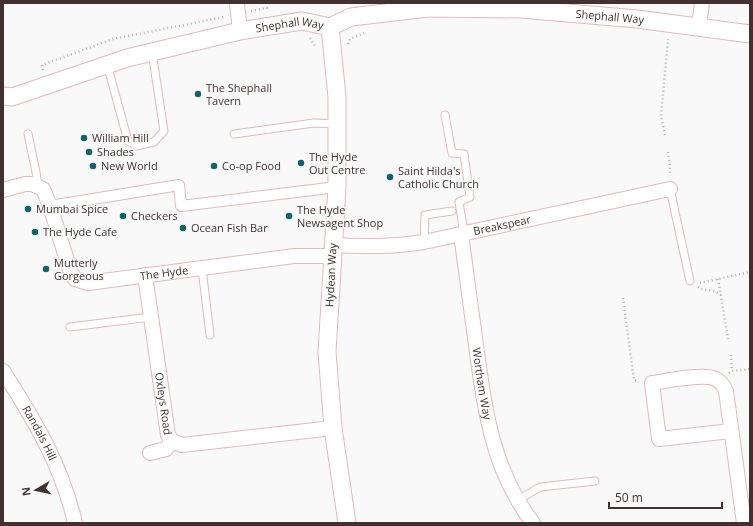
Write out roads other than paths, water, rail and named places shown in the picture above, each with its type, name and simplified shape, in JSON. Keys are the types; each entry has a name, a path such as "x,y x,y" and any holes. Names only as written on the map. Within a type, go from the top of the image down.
{"street":[{"path":"699,27 702,3"},
{"name":"Shephall Way","path":"3,96 12,97 107,64 240,31 302,21 330,27 351,17 428,5 521,9 670,23 750,34"},
{"path":"240,31 243,7"},
{"name":"Hydean Way","path":"330,27 336,90 337,187 327,352 333,428 347,523"},
{"path":"3,190 25,184 38,186"},
{"path":"50,206 178,185 181,206 337,187"},
{"name":"The Hyde","path":"38,186 42,189 50,206 70,273 75,279 88,283 332,251"},
{"name":"Breakspear","path":"332,251 424,242 670,189"},
{"name":"Wortham Way","path":"462,233 483,397 489,428 497,456 506,478 533,523"},
{"name":"Oxleys Road","path":"146,275 168,435 172,441 182,445 333,428"},
{"name":"Randals Hill","path":"3,371 28,409 50,450 65,490 75,523"},
{"path":"731,431 659,439 652,383 700,377 715,378 723,385 726,391 744,523"},
{"path":"150,453 166,449 172,441"}],"lane":[{"path":"107,64 128,141 136,146 154,142 164,131 152,52"},
{"path":"445,115 452,153 464,154 470,197 459,202 462,233"},
{"path":"234,134 314,124 337,124"},
{"path":"28,134 38,186"},
{"path":"670,189 690,281"},
{"path":"424,242 425,215 452,211"},
{"path":"202,269 210,335"},
{"path":"70,327 151,317"},
{"path":"518,500 540,487 595,481"}],"place":[{"name":"The Shephall Tavern","path":"198,94"},
{"name":"William Hill","path":"84,138"},
{"name":"Shades","path":"89,152"},
{"name":"The Hyde Out Centre","path":"301,163"},
{"name":"New World","path":"93,166"},
{"name":"Co-op Food","path":"214,166"},
{"name":"Saint Hilda's Catholic Church","path":"390,177"},
{"name":"Mumbai Spice","path":"28,209"},
{"name":"Checkers","path":"123,216"},
{"name":"The Hyde Newsagent Shop","path":"289,216"},
{"name":"Ocean Fish Bar","path":"183,228"},
{"name":"The Hyde Cafe","path":"35,232"},
{"name":"Mutterly Gorgeous","path":"46,269"}]}
